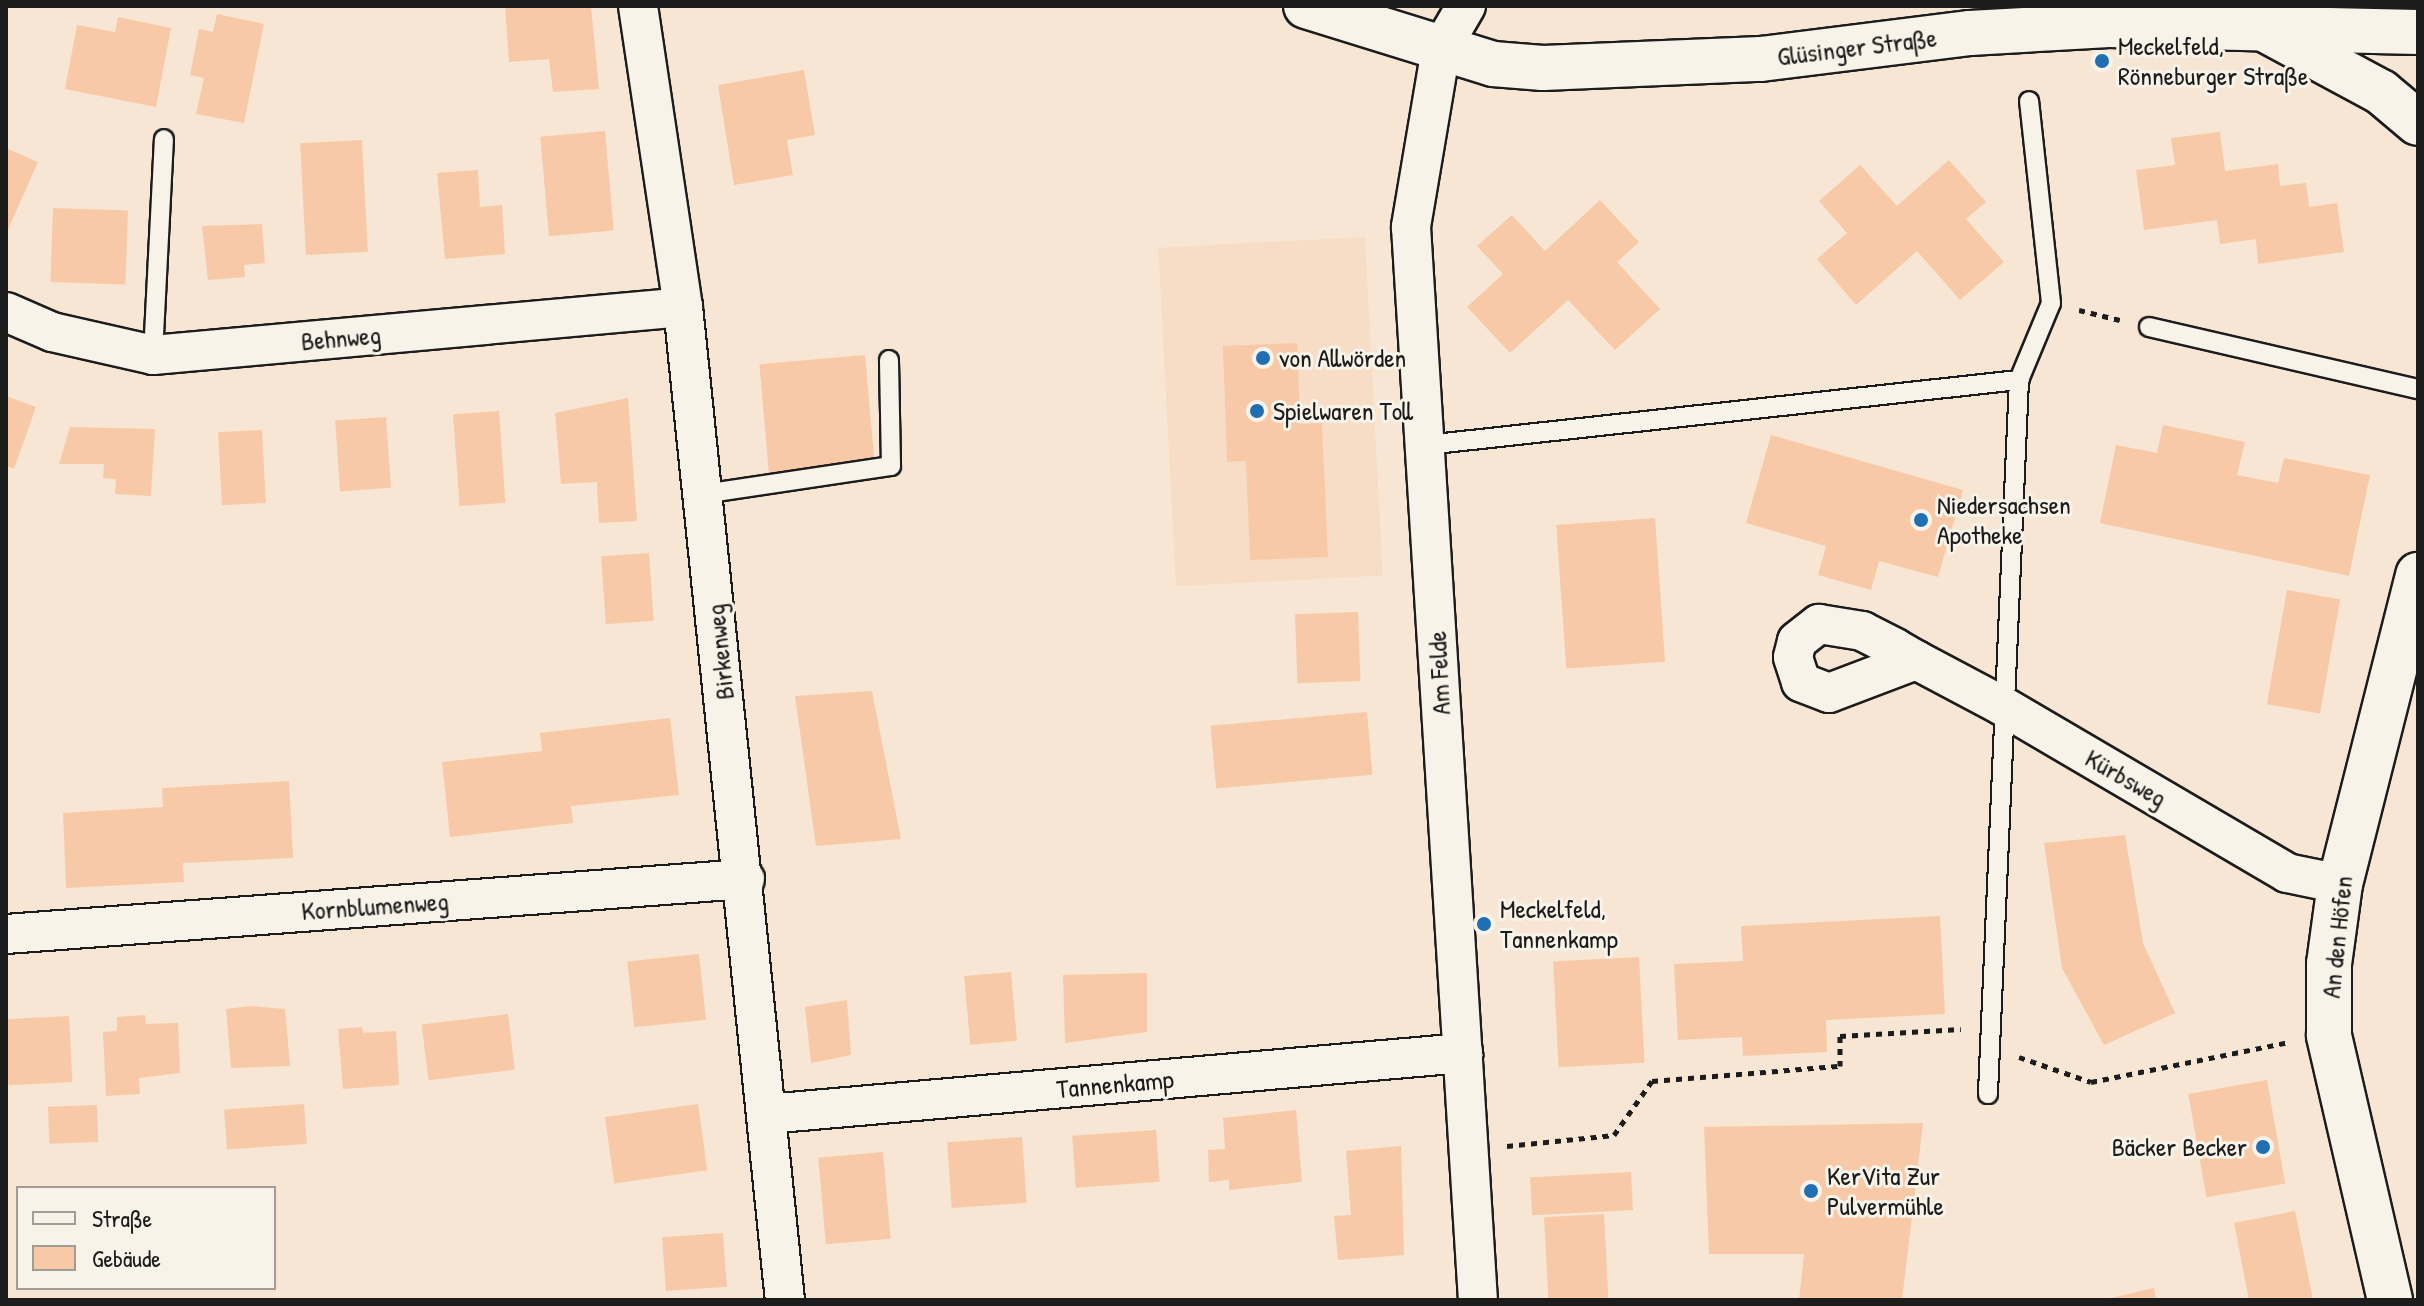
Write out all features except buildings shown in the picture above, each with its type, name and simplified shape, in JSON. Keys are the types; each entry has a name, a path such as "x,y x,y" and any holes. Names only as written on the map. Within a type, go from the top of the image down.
{"main road":[{"name":"Glüsinger Straße","path":"1306,6 1493,64 1585,68 1761,59 1970,33 2109,25 2418,32"},
{"path":"2315,30 2355,6"},
{"path":"2262,28 2381,92 2418,123"},
{"name":"An den Höfen","path":"2390,1300 2329,1035 2340,884 2418,575"}],"street":[{"name":"Birkenweg","path":"638,6 683,307 745,879 785,1300"},
{"path":"1441,49 1466,6"},
{"name":"Am Felde","path":"1441,49 1411,227 1478,1300"},
{"name":"Behnweg","path":"6,312 52,332 153,355 683,307"},
{"name":"Kürbsweg","path":"1916,660 2001,705 2287,873 2340,884"},
{"name":"Kornblumenweg","path":"6,934 745,879"},
{"name":"Tannenkamp","path":"767,1114 1463,1053"}],"lane":[{"path":"1988,1094 1986,1037 2019,380 2051,303 2029,101"},
{"path":"153,355 164,139"},
{"path":"2149,327 2418,389"},
{"path":"703,494 891,466 889,360"},
{"path":"1426,445 2019,380"}],"path":[{"path":"2051,303 2149,327"},
{"path":"1469,1150 1614,1135 1652,1081 1840,1066 1840,1036 1986,1037 2091,1082 2329,1035"}],"shaded area":[{"path":"1365,237 1383,576 1176,586 1158,248"}],"place":[{"name":"Meckelfeld, Rönneburger Straße","path":"2102,61"},
{"name":"von Allwörden","path":"1263,358"},
{"name":"Spielwaren Toll","path":"1257,411"},
{"name":"Niedersachsen Apotheke","path":"1921,520"},
{"name":"Meckelfeld, Tannenkamp","path":"1484,924"},
{"name":"Bäcker Becker","path":"2263,1147"},
{"name":"KerVita Zur Pulvermühle","path":"1811,1191"}]}
